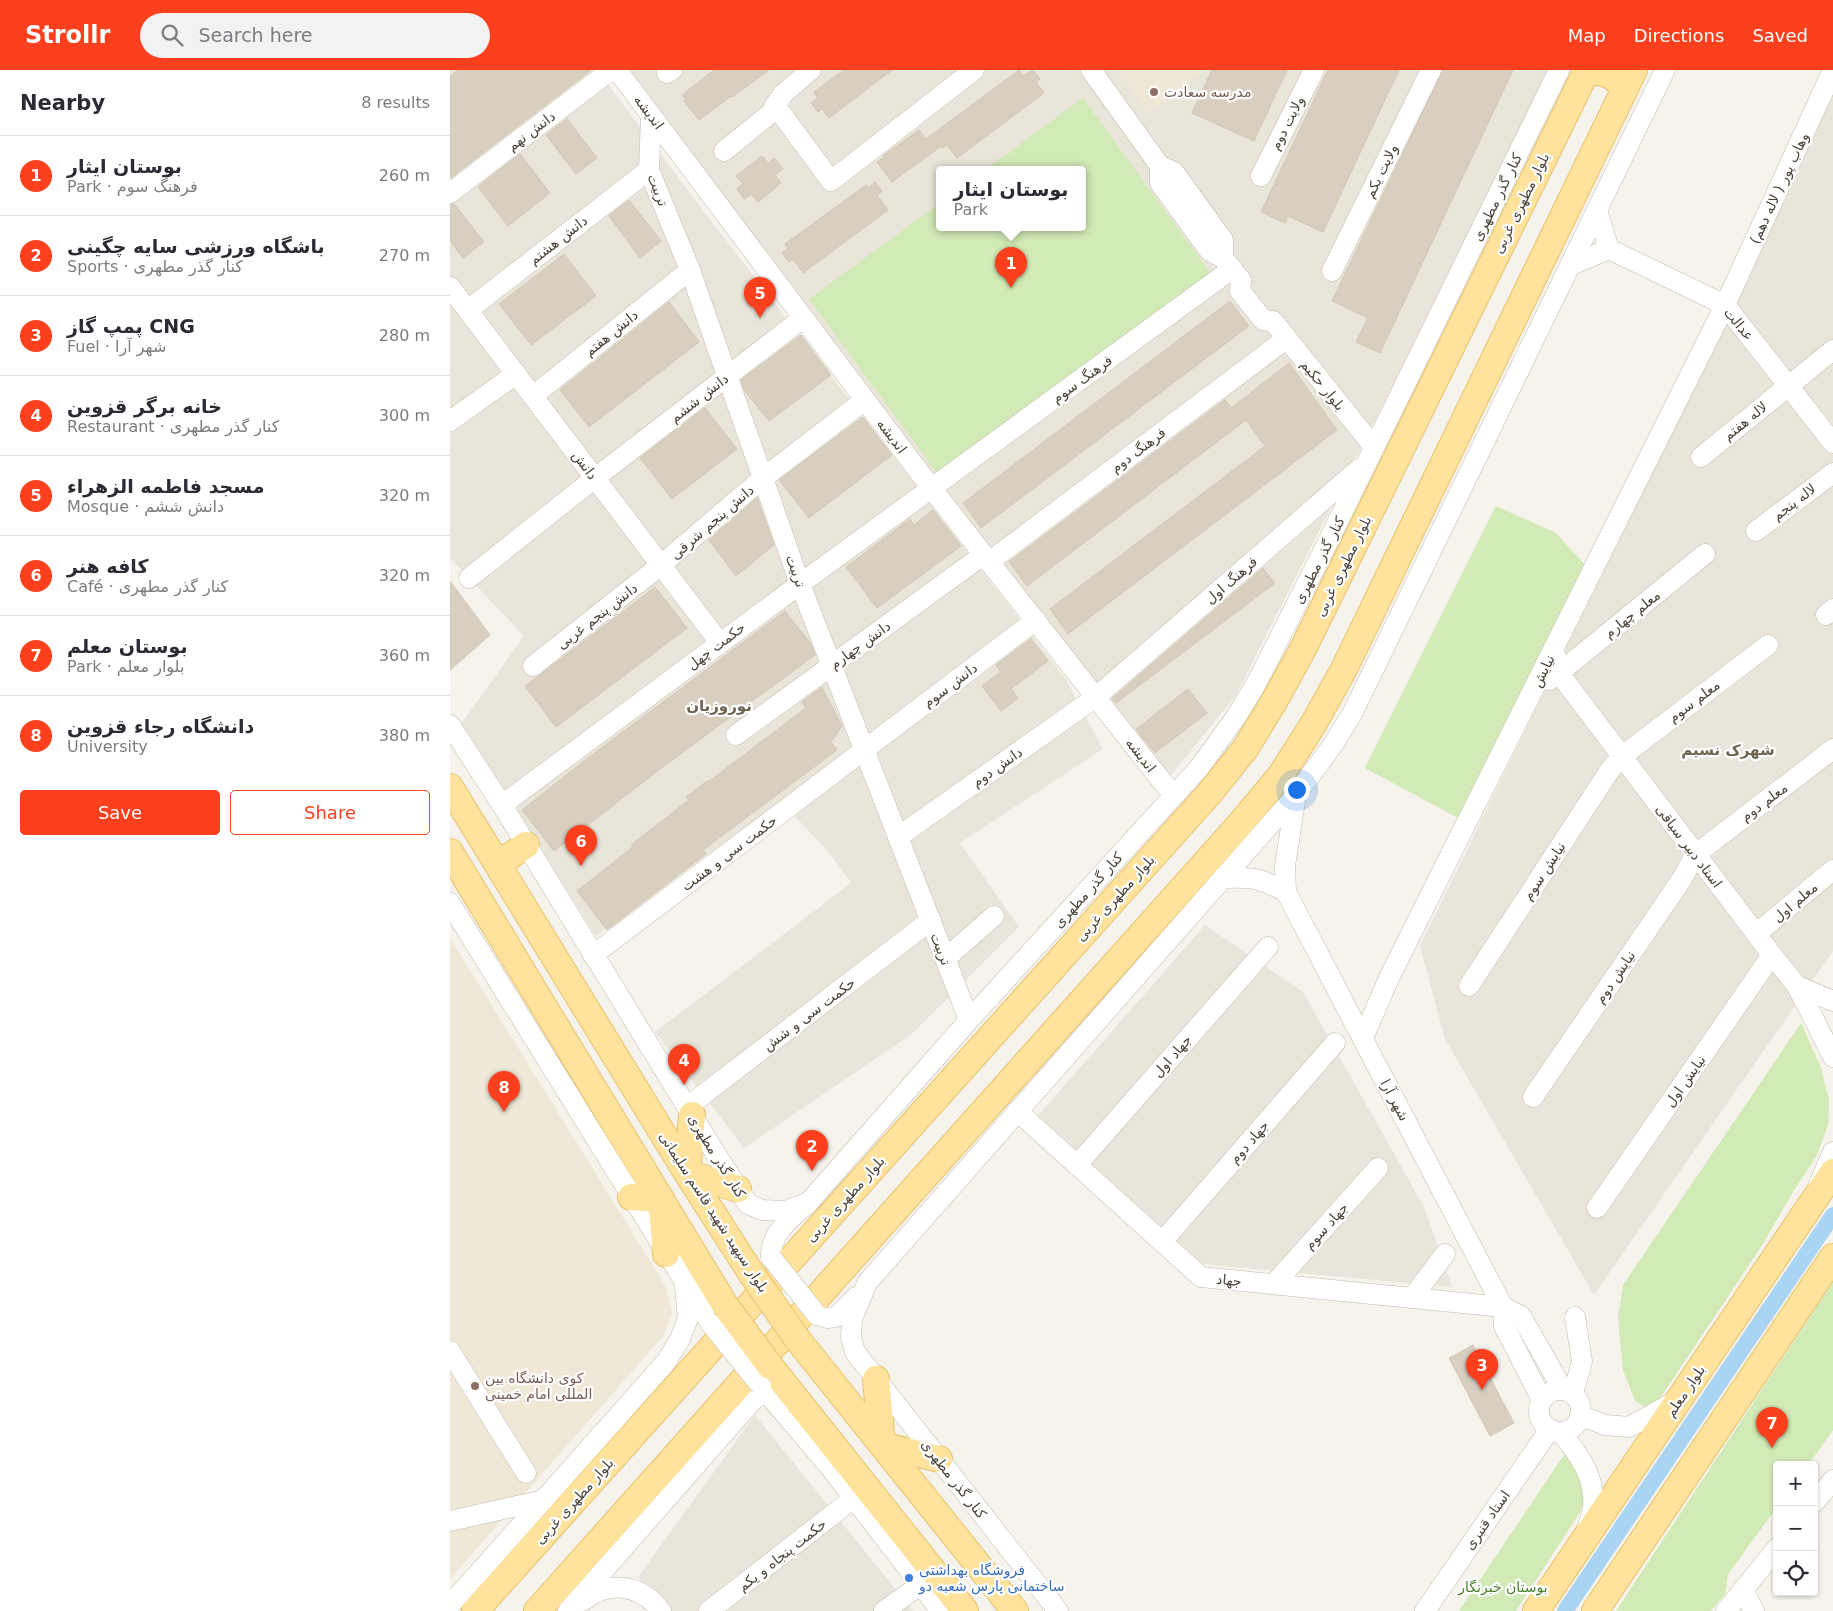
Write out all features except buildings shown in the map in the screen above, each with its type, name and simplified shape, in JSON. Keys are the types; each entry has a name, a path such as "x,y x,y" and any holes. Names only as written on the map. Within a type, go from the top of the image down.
{"main road":[{"path":"537,1611 1233,832 1281,775 1314,723 1344,669 1629,80 1617,79 1605,72 1586,72"},
{"name":"بلوار مطهری غربی","path":"475,1611 1208,795 1245,749 1275,700 1330,593 1586,72"},
{"name":"بلوار سپهبد شهید قاسم سلیمانی","path":"450,787 688,1173 761,1265 798,1340 1015,1611"},
{"path":"498,864 526,845"},
{"path":"450,852 661,1200 718,1314 766,1382 866,1500 965,1611"},
{"path":"689,1111 688,1173 738,1189"},
{"name":"بلوار معلم","path":"1536,1611 1833,1172"},
{"path":"631,1198 661,1200"},
{"path":"661,1200 666,1254"},
{"path":"1595,1611 1833,1257"},
{"path":"876,1378 882,1445 939,1459"},
{"path":"829,1466 866,1500"}],"street":[{"name":"دانش نهم","path":"450,193 611,70"},
{"name":"اندیشه","path":"617,70 932,489 1164,784 1175,794"},
{"path":"811,70 784,93 775,105 831,181 967,72"},
{"name":"بلوار حکیم","path":"1091,70 1160,166 1160,183 1209,250 1251,283 1273,311 1273,321 1370,455"},
{"name":"ولایت دوم","path":"1261,176 1314,70"},
{"name":"ولایت یکم","path":"1332,271 1431,70"},
{"name":"کنار گذر مطهری","path":"450,725 502,805 748,1204 762,1210 785,1211 808,1203 969,1020 1199,768 1236,717 1256,684 1325,548 1559,70"},
{"name":"کنار گذر مطهری","path":"1058,1611 856,1352 851,1338 852,1319 867,1283 1224,878 1296,794 1332,746 1352,714 1665,70"},
{"name":"وهاب پور ( لاله دهم)","path":"1725,305 1833,70"},
{"path":"724,151 777,108"},
{"name":"تربیت","path":"651,115 649,170 690,270 800,584 969,1020"},
{"name":"دانش هشتم","path":"468,310 649,170"},
{"path":"1570,264 1609,249 1597,210"},
{"name":"عدالت","path":"1609,249 1725,305 1833,443"},
{"path":"1450,293 1497,252"},
{"name":"فرهنگ سوم","path":"932,489 1232,269"},
{"name":"دانش هفتم","path":"533,396 690,270"},
{"name":"دانش","path":"450,287 720,643"},
{"path":"1524,298 1526,356"},
{"name":"نيايش","path":"1363,1038 1389,978 1725,305"},
{"name":"دانش ششم","path":"469,578 595,478 803,318"},
{"name":"فرهنگ دوم","path":"986,558 1286,339"},
{"name":"لاله هفتم","path":"1701,457 1833,350"},
{"path":"450,421 516,374"},
{"name":"دانش پنجم شرقی","path":"661,566 763,478 865,400"},
{"name":"فرهنگ اول","path":"1096,697 1370,455"},
{"name":"لاله پنجم","path":"1756,532 1833,473"},
{"name":"حکمت چهل","path":"502,805 800,584 932,489"},
{"path":"1325,548 1330,593"},
{"name":"معلم چهارم","path":"1534,688 1559,673 1705,554"},
{"name":"دانش چهارم","path":"736,735 832,665 986,558"},
{"name":"دانش پنجم غربی","path":"533,666 661,566"},
{"name":"دانش سوم","path":"865,750 1036,620"},
{"name":"معلم سوم","path":"1621,757 1768,645"},
{"path":"1554,650 1559,673"},
{"name":"استاد دبیر سیاقی","path":"1559,673 1695,855 1797,986 1833,1001"},
{"name":"دانش دوم","path":"898,837 1096,697"},
{"name":"حکمت سی و هشت","path":"593,955 865,750"},
{"name":"معلم دوم","path":"1695,855 1833,750"},
{"name":"نیایش سوم","path":"1469,986 1610,770 1621,757"},
{"path":"1286,892 1285,866 1296,794"},
{"name":"نیایش دوم","path":"1533,1097 1682,879 1695,855"},
{"name":"معلم اول","path":"1757,933 1833,870"},
{"path":"1224,878 1253,877 1286,892"},
{"name":"شهر آرا","path":"1286,892 1503,1308 1504,1326 1542,1400 1539,1413 1544,1425 1556,1431 1575,1450 1589,1475 1593,1490 1593,1507 1584,1540"},
{"path":"450,903 684,1282 718,1314"},
{"path":"945,959 994,916"},
{"name":"حکمت سی و شش","path":"689,1111 931,920"},
{"name":"جهاد اول","path":"1077,1165 1268,947"},
{"name":"نیایش اول","path":"1597,1208 1772,955"},
{"path":"1797,986 1833,1057"},
{"name":"جهاد دوم","path":"1162,1242 1335,1043"},
{"name":"جهاد","path":"1017,1111 1201,1277 1503,1308"},
{"path":"1811,1204 1833,1152"},
{"name":"جهاد سوم","path":"1274,1284 1378,1168"},
{"path":"808,1203 776,1236 761,1265 817,1315 827,1318 836,1317 854,1300 867,1283"},
{"path":"1412,1298 1445,1254"},
{"path":"450,1605 666,1362 680,1339 688,1318 684,1282"},
{"path":"1503,1308 1521,1316 1568,1392 1580,1404 1580,1415 1574,1426 1556,1431"},
{"path":"1568,1392 1582,1362 1574,1317"},
{"path":"450,1351 457,1375 526,1474"},
{"path":"568,1611 754,1399 766,1382 829,1466"},
{"path":"1542,1400 1551,1392 1568,1392"},
{"path":"1580,1415 1605,1425 1629,1427 1680,1399"},
{"name":"استاد قنبری","path":"1425,1611 1556,1431"},
{"path":"1818,1498 1833,1480"},
{"path":"450,1520 544,1500"},
{"path":"866,1500 920,1585 941,1611"},
{"name":"حکمت پنجاه و یکم","path":"709,1611 866,1500"},
{"path":"1726,1611 1775,1551"},
{"path":"884,1611 920,1585"},
{"path":"572,1611 591,1594 613,1587 636,1590 647,1596 661,1611"},
{"path":"1743,1590 1754,1611"}],"shaded area":[{"path":"450,70 597,70 715,226 1065,678 1103,749 960,843 1019,927 912,1034 744,1148 655,1032 851,883 828,851 780,801 596,936 462,723 524,636 450,558"},
{"path":"618,70 1548,70 1390,391 1236,695 1164,784"},
{"name":"مدرسه سعادت","path":"1117,70 1204,70 1148,113"},
{"path":"1833,77 1833,951 1594,1295 1445,1039 1420,946 1601,575"},
{"path":"1205,925 1303,992 1424,1207 1452,1287 1202,1264 1036,1118"},
{"path":"450,938 666,1287 672,1313 664,1335 450,1579"},
{"path":"755,1415 913,1611 664,1611 638,1577"}],"green space":[{"path":"1083,98 1213,277 940,477 809,299 936,206 936,231 1086,231 1086,166 990,166"},
{"path":"1496,506 1556,533 1587,567 1460,819 1365,768"},
{"path":"1801,1023 1821,1068 1829,1100 1828,1125 1817,1155 1763,1244 1655,1406 1643,1406 1635,1401 1623,1370 1618,1318 1623,1285"},
{"path":"1833,1282 1833,1430 1811,1461 1773,1461 1773,1512 1728,1574 1725,1594 1711,1611 1616,1611"},
{"name":"بوستان خبرنگار","path":"1566,1452 1578,1452 1584,1506 1516,1611 1459,1611"}],"waterway":[{"path":"1565,1611 1833,1215"}],"place":[{"name":"مدرسه سعادت","path":"1154,92"},
{"name":"بوستان ایثار","path":"1011,288"},
{"name":"مسجد فاطمه الزهراء","path":"760,318"},
{"name":"کافه هنر","path":"581,866"},
{"name":"خانه برگر قزوین","path":"684,1085"},
{"name":"دانشگاه رجاء قزوین","path":"504,1112"},
{"name":"باشگاه ورزشى سايه چگينى","path":"812,1171"},
{"name":"کوی دانشگاه بین المللی امام خمینی","path":"475,1386"},
{"name":"پمپ گاز CNG","path":"1482,1390"},
{"name":"بوستان معلم","path":"1772,1448"},
{"name":"فروشگاه بهداشتی ساختمانی پارس شعبه دو","path":"909,1578"}],"district":[{"name":"نوروزیان","path":"719,706"},
{"name":"شهرک نسیم","path":"1728,750"}]}
